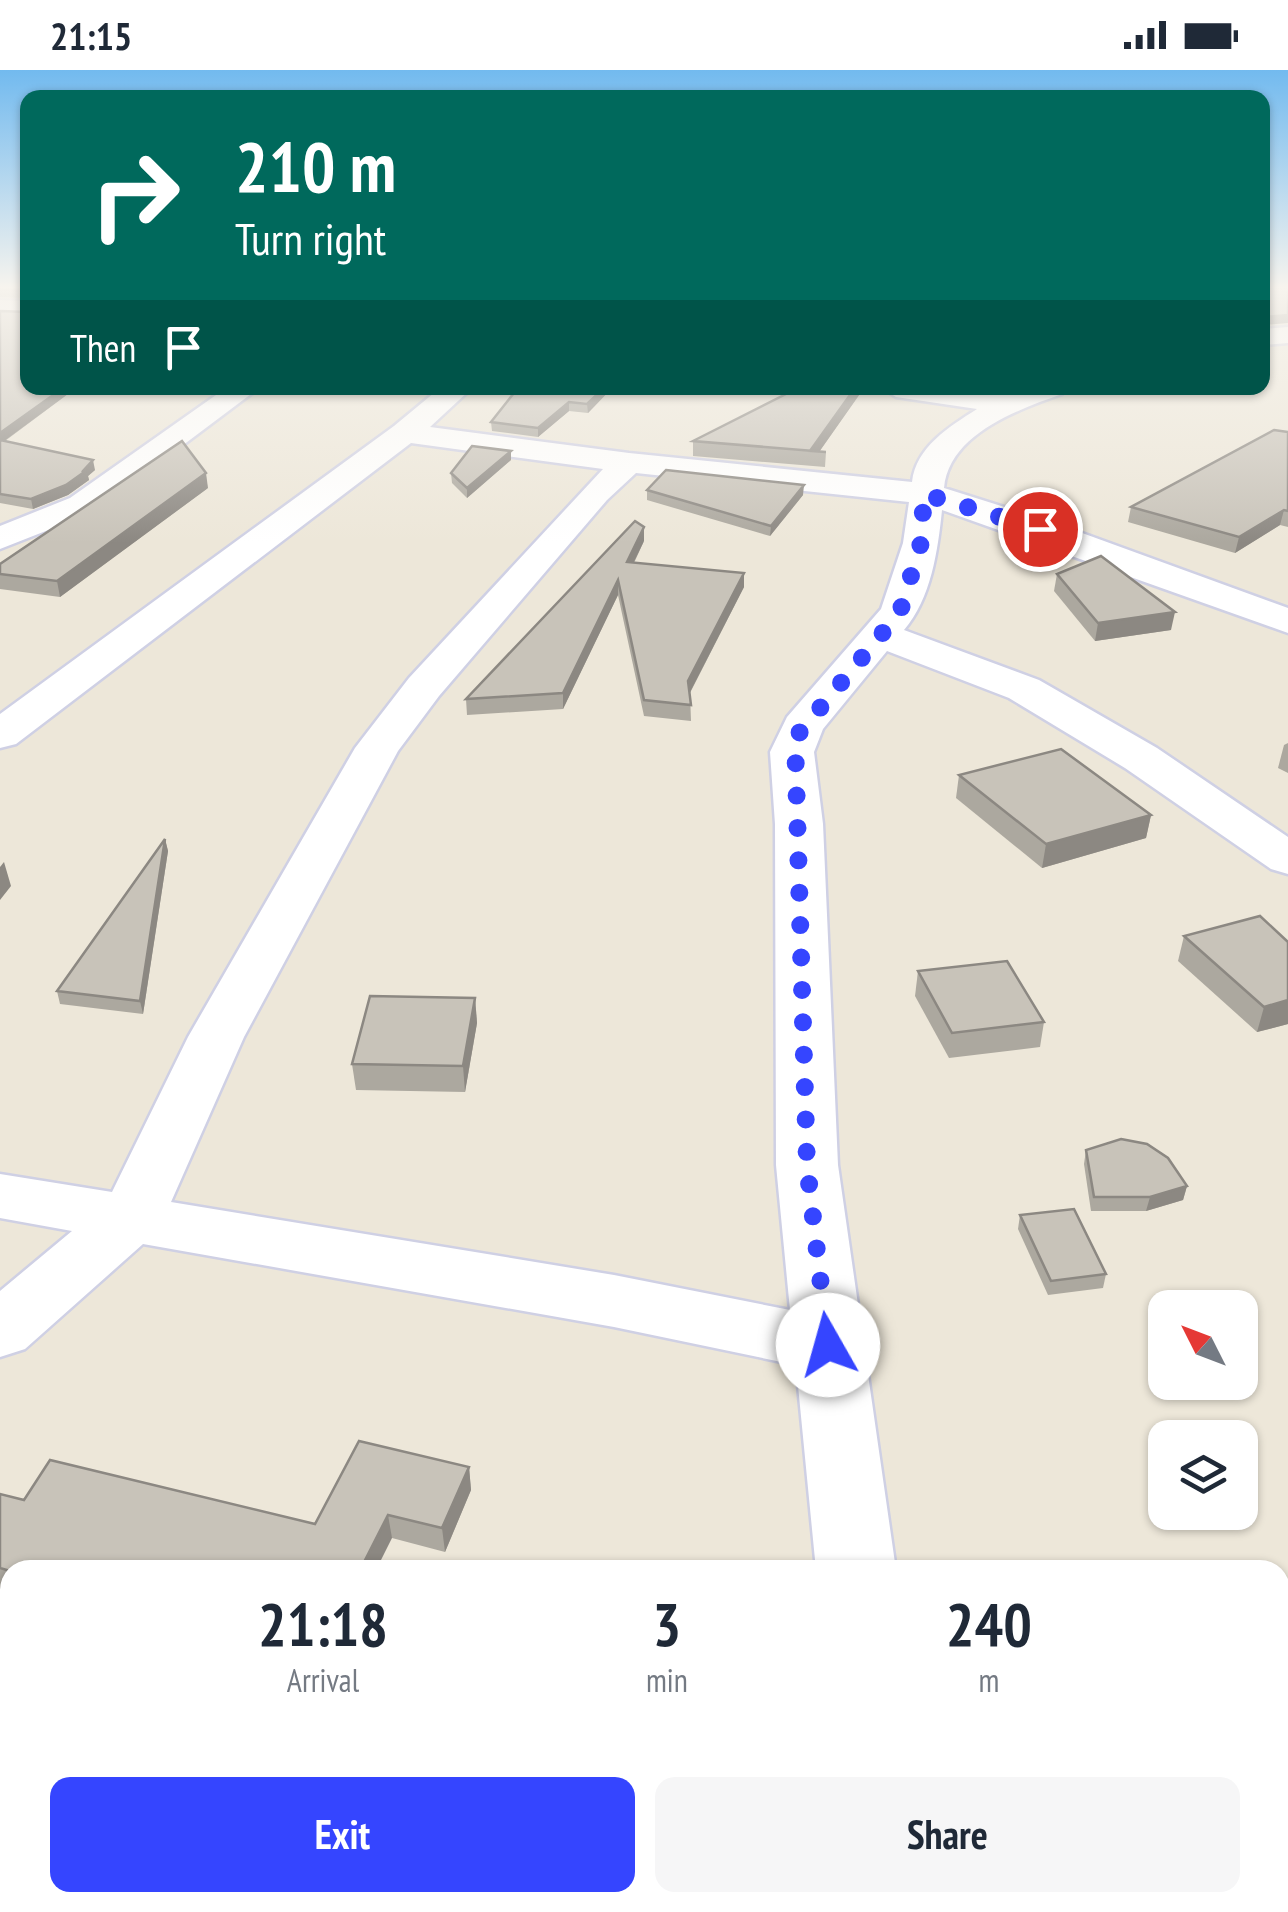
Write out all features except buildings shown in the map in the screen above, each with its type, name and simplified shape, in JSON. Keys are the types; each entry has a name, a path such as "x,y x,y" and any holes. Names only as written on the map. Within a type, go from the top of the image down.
{"street":[{"path":"0,538 82,504 234,395"},
{"path":"0,735 405,433 449,395"},
{"path":"855,1560 807,1166 799,824 792,752 802,726 900,612 921,543 930,466 954,438 1028,396"},
{"path":"405,433 629,463 924,494 1040,529 1288,621"},
{"path":"0,1330 132,1217 216,1036 377,748 424,687 554,545 595,493 629,463"},
{"path":"880,635 1024,689 1141,758 1288,859"},
{"path":"0,1196 614,1302 828,1345"}],"route":[{"path":"828,1345 807,1166 799,824 792,752 795,738 900,612 921,543 924,494 1040,529"}]}
